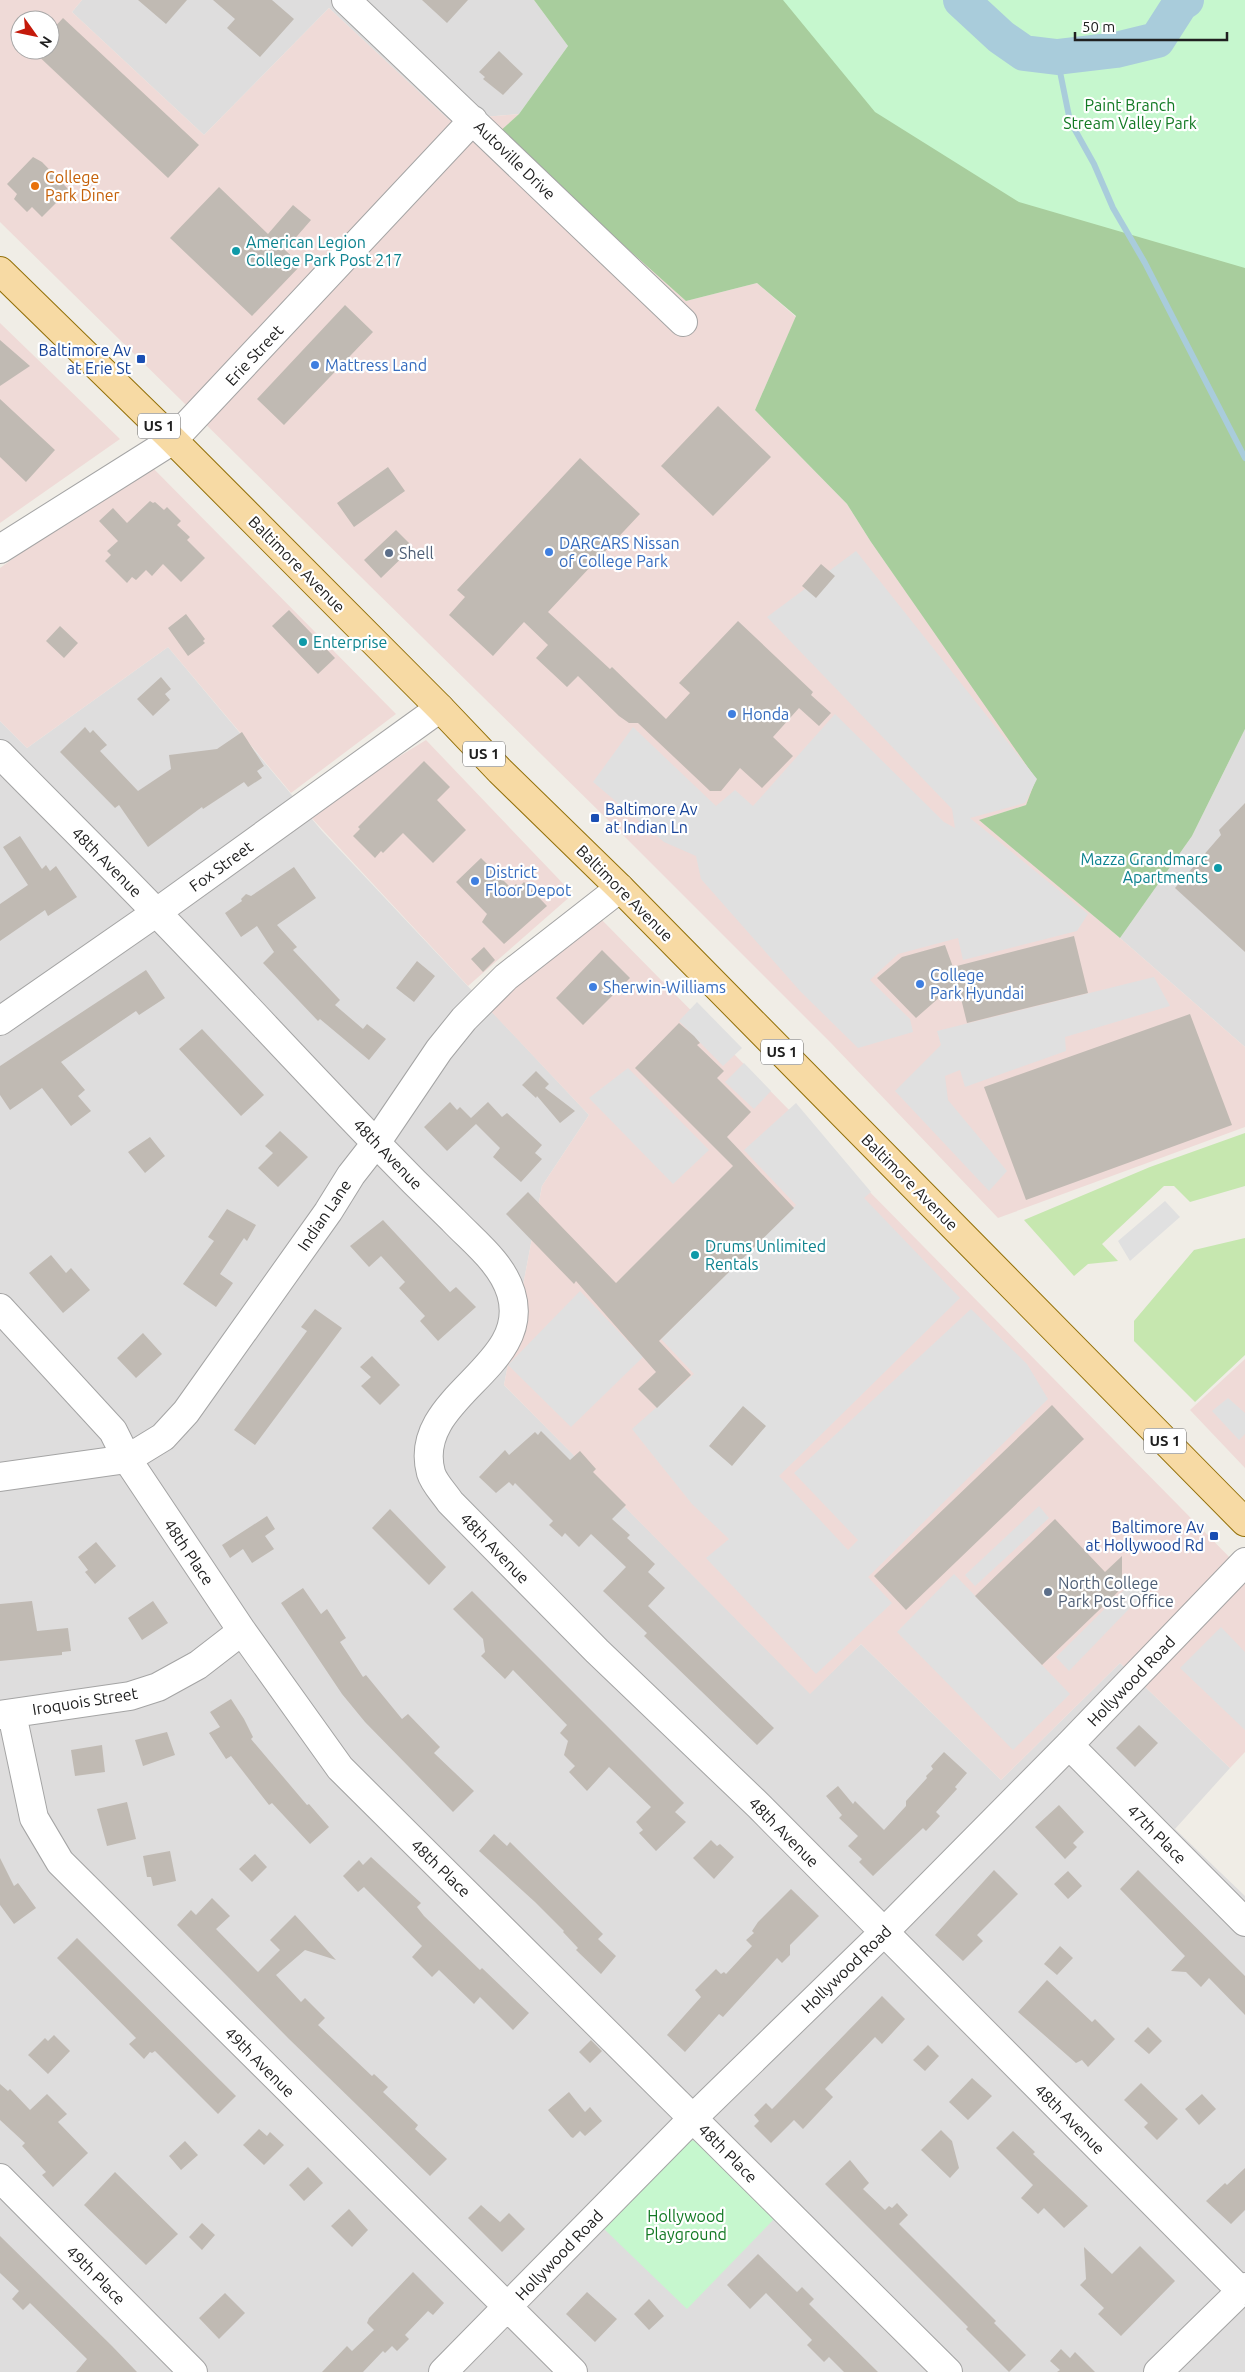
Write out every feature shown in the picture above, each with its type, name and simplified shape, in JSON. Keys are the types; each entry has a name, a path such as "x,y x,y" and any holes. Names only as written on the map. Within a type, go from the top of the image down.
{"main road":[{"name":"Baltimore Avenue","path":"0,271 173,440 440,708 500,771 620,888 1245,1522"}],"street":[{"name":"Autoville Drive","path":"346,0 683,322"},
{"name":"Erie Street","path":"0,549 173,440 473,120"},
{"name":"Fox Street","path":"0,1021 157,912 440,708"},
{"name":"48th Avenue","path":"0,754 157,912 376,1143 498,1267 512,1295 514,1310 504,1342 489,1366 454,1402 435,1426 430,1442 431,1475 450,1502 530,1584 759,1806 1243,2289"},
{"name":"Indian Lane","path":"0,1477 127,1459 163,1437 186,1412 328,1212 351,1175 376,1143 439,1050 486,995 620,888"},
{"name":"48th Place","path":"0,1308 113,1431 127,1459 242,1630 340,1768 948,2372"},
{"name":"Hollywood Road","path":"443,2372 693,2118 884,1932 1069,1745 1245,1562"},
{"name":"Iroquois Street","path":"6,1714 130,1696 158,1687 198,1666 242,1630"},
{"name":"49th Avenue","path":"6,1714 34,1818 60,1862 573,2372"},
{"name":"47th Place","path":"1069,1745 1245,1922"},
{"name":"49th Place","path":"0,2178 193,2372"},
{"path":"1158,2372 1243,2289"}],"shaded area":[{"path":"0,0 82,0 72,12 204,135 329,8 449,120 519,114 499,133 686,301 757,283 796,317 755,410 847,504 871,542 1037,779 1026,805 980,820 1245,1047 1245,1127 998,1218 831,1043 605,817 0,222"},
{"path":"82,0 534,0 568,46 519,114 449,120 329,8 204,135 72,12"},
{"path":"0,323 120,439 0,523"},
{"path":"147,462 396,714 291,793 168,647 27,748 0,721 0,568"},
{"path":"856,551 1037,779 1025,803 970,818 1088,914 1077,931 963,960 958,938 898,954 870,980 910,1019 913,1032 858,1048 800,991 701,879 696,856 664,842 593,782 633,727 716,806 735,790 753,806 835,714 944,822 955,828 952,809 767,617"},
{"path":"168,647 322,831 589,1115 542,1186 504,1385 810,1693 861,1644 1001,1780 1120,1663 1230,1768 1175,1829 1245,1896 1245,2372 0,2372 0,721 27,748"},
{"path":"1245,729 1245,1047 1120,938 1192,836"},
{"path":"426,740 573,894 468,986 307,813"},
{"path":"601,919 1245,1573 1245,1752 1230,1768 1120,1663 1001,1780 861,1644 810,1694 504,1385 542,1186 589,1115 485,1005"},
{"path":"1154,977 1170,1006 1065,1037 1066,1051 965,1087 960,1070 945,1076 948,1100 1007,1171 989,1191 895,1091 941,1045 937,1031"},
{"path":"697,1002 742,1048 723,1066 679,1021"},
{"path":"744,1063 771,1091 754,1109 725,1082"},
{"path":"628,1068 709,1150 673,1184 589,1098"},
{"path":"796,1103 871,1192 864,1198 960,1298 779,1476 848,1550 858,1540 794,1473 971,1309 1027,1364 1048,1399 868,1577 892,1603 816,1674 706,1558 729,1539 692,1504 632,1429 694,1374 661,1339 796,1205 744,1150"},
{"path":"1165,1201 1180,1217 1130,1261 1118,1241"},
{"path":"580,1291 643,1357 571,1427 508,1365"},
{"path":"1245,1359 1245,1468 1190,1410"},
{"path":"1228,1398 1245,1413 1245,1434 1239,1440 1212,1411"},
{"path":"1039,1506 1049,1518 975,1586 965,1575"},
{"path":"954,1574 1070,1694 1013,1750 897,1632"},
{"path":"1153,1584 1069,1671 1056,1657 1129,1585"},
{"path":"1221,1627 1245,1652 1245,1730 1180,1668"}],"green space":[{"path":"534,0 1245,0 1245,729 1192,836 1120,938 979,820 1026,805 1036,779 871,542 847,504 755,410 796,316 757,283 686,301 498,133 519,114 568,46"},
{"name":"Paint Branch Stream Valley Park","path":"783,0 1245,0 1245,268 1019,202 875,112"},
{"path":"1245,1133 1245,1186 1190,1202 1174,1186 1164,1186 1102,1244 1118,1261 1088,1264 1074,1276 1024,1220 1150,1167"},
{"path":"1245,1238 1245,1355 1195,1402 1134,1341 1134,1321 1194,1250"},
{"name":"Hollywood Playground","path":"688,2140 697,2141 775,2218 687,2309 602,2227"}],"building":[{"path":"138,0 187,0 166,24"},
{"path":"213,0 272,0 294,19 260,57 227,28 235,19"},
{"path":"422,0 468,0 447,23"},
{"path":"63,18 199,145 168,178 43,60 60,60 60,21"},
{"path":"499,51 523,74 503,95 483,79 485,77 479,72"},
{"name":"College Park Diner","path":"33,157 42,162 69,190 42,217 32,207 27,212 14,199 17,194 7,184"},
{"name":"American Legion College Park Post 217","path":"219,187 268,234 293,205 311,220 285,250 301,265 252,316 170,238"},
{"name":"Mattress Land","path":"345,305 373,332 284,425 257,399"},
{"path":"0,340 30,366 0,386"},
{"path":"0,399 55,450 26,482 0,457"},
{"path":"718,406 771,457 713,516 661,466"},
{"path":"580,458 640,514 548,612 610,669 612,667 666,719 690,693 679,683 738,621 813,692 811,695 831,713 819,726 799,708 773,737 793,756 762,788 740,768 721,791 710,791 638,723 629,723 619,716 578,676 567,687 536,658 548,645 524,622 493,656 449,615 465,597 457,590"},
{"path":"388,467 405,491 354,527 337,503"},
{"path":"150,501 155,502 164,510 167,507 181,521 177,525 190,537 187,540 205,558 181,582 163,564 152,576 146,570 136,580 132,577 127,583 105,561 111,555 107,551 118,541 99,521 113,508 127,523"},
{"name":"Shell","path":"396,530 413,547 381,578 364,560"},
{"path":"821,564 835,576 816,598 802,586"},
{"name":"Enterprise","path":"289,610 335,658 318,674 272,626"},
{"path":"186,614 205,639 203,641 205,643 188,656 168,628"},
{"path":"60,626 78,643 64,658 46,641"},
{"path":"161,677 171,689 165,694 170,700 153,716 137,699"},
{"path":"85,727 90,733 93,730 107,745 100,751 138,791 171,769 169,755 217,749 242,732 264,766 257,771 262,778 248,787 244,782 203,809 202,807 148,847 119,805 115,808 60,752"},
{"path":"424,761 450,787 437,800 466,830 433,863 403,833 383,853 381,851 375,858 353,836 360,829 358,827"},
{"name":"Mazza Grandmarc Apartments","path":"1245,803 1245,952 1175,888 1221,835 1219,830"},
{"path":"20,836 42,869 46,865 50,871 56,866 77,897 48,916 45,910 0,941 0,904 28,885 3,847"},
{"path":"481,858 511,888 516,884 519,887 524,882 547,906 504,944 482,922 487,914 456,882"},
{"path":"294,867 316,898 277,925 297,947 293,950 340,1000 335,1005 363,1029 367,1024 386,1039 369,1060 320,1019 318,1021 263,963 274,952 257,926 241,937 225,913 242,901 241,899 246,894 251,896"},
{"path":"1074,936 1088,993 967,1023 957,982 916,1018 877,978 902,957 945,945 953,967"},
{"path":"484,947 495,960 483,972 471,959"},
{"name":"Sherwin-Williams","path":"602,950 630,978 583,1025 556,998"},
{"path":"417,961 435,976 414,1002 396,988"},
{"path":"146,970 165,998 139,1015 136,1011 61,1062 85,1090 78,1096 91,1111 71,1126 42,1088 10,1110 0,1095 0,1066"},
{"path":"1190,1014 1232,1125 1026,1200 984,1087"},
{"path":"679,1023 694,1036 700,1043 697,1045 724,1071 717,1078 751,1112 727,1137 794,1208 659,1341 691,1375 657,1408 638,1389 656,1372 576,1281 574,1284 506,1214 528,1192 616,1283 733,1166 635,1068"},
{"path":"202,1029 264,1095 241,1116 179,1049"},
{"path":"536,1071 549,1084 545,1088 575,1111 560,1123 537,1096 536,1098 522,1085"},
{"path":"450,1102 457,1110 460,1107 471,1118 488,1102 502,1117 507,1113 542,1145 535,1153 542,1159 521,1182 493,1157 500,1148 476,1124 447,1151 424,1127"},
{"path":"280,1131 308,1157 278,1187 258,1168 273,1153 265,1146"},
{"path":"150,1137 165,1156 145,1173 128,1152"},
{"path":"227,1209 256,1225 247,1241 244,1238 220,1274 233,1283 216,1307 183,1284 214,1241 208,1237"},
{"path":"383,1220 450,1292 456,1287 476,1307 438,1341 420,1321 425,1316 399,1288 405,1282 381,1256 369,1267 350,1246"},
{"path":"51,1255 66,1273 71,1268 90,1290 63,1313 29,1273"},
{"path":"315,1309 342,1328 255,1445 234,1430 307,1331 301,1327"},
{"path":"143,1333 162,1354 136,1378 117,1358"},
{"path":"372,1356 400,1385 380,1405 361,1386 371,1377 360,1367"},
{"path":"1052,1405 1084,1439 906,1610 874,1576"},
{"path":"743,1406 766,1426 732,1466 709,1446"},
{"path":"541,1431 570,1460 580,1451 596,1469 593,1472 626,1505 612,1519 630,1535 627,1538 655,1564 648,1572 665,1588 648,1606 774,1728 757,1745 644,1636 647,1633 603,1591 626,1567 591,1534 579,1547 565,1533 562,1537 549,1525 553,1521 515,1483 513,1486 509,1482 496,1493 479,1477 505,1450 509,1455 535,1432 538,1435"},
{"path":"390,1509 446,1567 429,1585 372,1528"},
{"path":"267,1516 275,1529 265,1536 274,1549 252,1563 243,1549 230,1558 222,1545"},
{"name":"North College Park Post Office","path":"1055,1519 1105,1572 1122,1556 1122,1588 1042,1665 975,1596"},
{"path":"96,1542 116,1566 95,1584 85,1572 88,1570 78,1557"},
{"path":"303,1588 321,1614 327,1609 346,1638 340,1642 363,1677 366,1675 402,1719 408,1714 440,1747 434,1753 474,1791 453,1812 365,1722 342,1694 281,1603"},
{"path":"472,1591 684,1803 675,1812 686,1822 656,1851 639,1833 643,1830 636,1822 651,1807 609,1767 587,1791 569,1772 575,1766 564,1755 568,1741 560,1733 567,1725 513,1670 505,1679 481,1656 485,1652 483,1639 453,1609"},
{"path":"32,1601 37,1631 68,1628 71,1651 62,1652 62,1655 0,1661 0,1604"},
{"path":"153,1601 168,1623 142,1640 128,1618"},
{"path":"231,1699 253,1737 251,1739 307,1805 309,1804 329,1827 310,1844 272,1803 269,1805 231,1756 226,1759 209,1733 220,1727 210,1712"},
{"path":"1139,1725 1158,1743 1135,1767 1116,1748"},
{"path":"167,1732 175,1755 143,1766 135,1740"},
{"path":"102,1745 105,1772 75,1776 71,1750"},
{"path":"944,1752 967,1773 955,1787 957,1789 936,1812 940,1816 926,1831 923,1828 873,1876 859,1862 862,1859 848,1846 858,1836 839,1818 842,1815 826,1796 838,1786 853,1804 855,1801 884,1830 906,1806 906,1801 927,1778 926,1776 933,1769 931,1766"},
{"path":"127,1802 136,1839 107,1846 97,1809"},
{"path":"1059,1805 1084,1832 1073,1843 1077,1847 1065,1859 1035,1827"},
{"path":"494,1834 507,1846 510,1842 603,1934 598,1939 616,1956 601,1974 576,1950 578,1948 564,1931 479,1851"},
{"path":"711,1840 717,1846 720,1844 734,1857 714,1879 693,1858"},
{"path":"170,1851 176,1881 153,1886 151,1877 147,1877 143,1856"},
{"path":"255,1854 267,1867 252,1882 239,1869"},
{"path":"371,1857 421,1903 417,1907 424,1916 480,1970 482,1968 529,2013 513,2030 480,1997 474,2004 439,1970 432,1977 412,1957 422,1946 364,1887 358,1892 343,1876 359,1860 363,1865"},
{"path":"0,1858 14,1886 18,1883 36,1908 14,1924 0,1905"},
{"path":"994,1870 1018,1894 977,1935 983,1941 963,1961 935,1935"},
{"path":"1138,1870 1245,1976 1245,2015 1209,1978 1201,1987 1186,1972 1171,1971 1185,1956 1120,1889"},
{"path":"1068,1871 1082,1886 1068,1899 1054,1884"},
{"path":"791,1889 819,1916 790,1945 790,1955 782,1963 777,1958 723,2017 719,2014 685,2052 667,2035 701,1997 695,1990 716,1969 721,1974 724,1972 726,1974 752,1946 746,1940 754,1933 752,1931 758,1922"},
{"path":"212,1898 230,1916 216,1929 258,1972 280,1950 270,1940 295,1915 336,1960 305,1950 276,1975 301,2002 305,1998 325,2018 318,2025 372,2076 374,2074 388,2087 383,2092 418,2125 415,2129 447,2159 430,2176 288,2038 177,1925 191,1910 196,1915"},
{"path":"77,1938 236,2096 218,2114 155,2051 150,2052 144,2059 129,2044 136,2038 57,1958"},
{"path":"1060,1946 1073,1958 1057,1975 1044,1964"},
{"path":"1047,1980 1092,2022 1095,2019 1115,2039 1088,2067 1082,2060 1076,2063 1018,2012"},
{"path":"882,1996 905,2019 882,2044 875,2037 825,2089 833,2097 803,2129 794,2120 771,2143 754,2126 759,2121 754,2115 766,2103 772,2109"},
{"path":"1148,2027 1162,2041 1149,2054 1134,2041"},
{"path":"54,2035 70,2051 48,2074 28,2055 45,2038 48,2041"},
{"path":"591,2040 602,2051 590,2063 579,2052"},
{"path":"928,2045 939,2056 925,2071 913,2060"},
{"path":"972,2078 992,2096 968,2120 949,2102"},
{"path":"1141,2083 1178,2119 1157,2140 1144,2127 1148,2123 1124,2100"},
{"path":"0,2084 8,2091 10,2089 30,2110 47,2094 67,2114 58,2122 88,2153 53,2187 42,2175 46,2172 22,2146 25,2143 0,2120"},
{"path":"569,2092 585,2112 590,2107 602,2121 585,2136 580,2131 573,2138 571,2137 548,2110"},
{"path":"1202,2094 1216,2109 1199,2125 1185,2109"},
{"path":"259,2129 267,2136 270,2132 284,2145 264,2165 243,2145"},
{"path":"941,2130 952,2141 959,2168 950,2178 921,2150"},
{"path":"1013,2131 1035,2152 1033,2154 1088,2206 1064,2228 1044,2208 1038,2214 1021,2198 1033,2185 996,2148"},
{"path":"185,2141 198,2155 181,2170 169,2156"},
{"path":"850,2160 869,2183 863,2189 885,2210 889,2206 892,2208 897,2203 908,2215 899,2224 996,2321 994,2323 1026,2355 1009,2372 966,2329 968,2327 825,2184"},
{"path":"308,2167 323,2183 304,2201 289,2185"},
{"path":"1245,2168 1245,2210 1231,2224 1206,2201"},
{"path":"115,2172 178,2234 146,2265 84,2205"},
{"path":"481,2205 500,2222 509,2213 525,2229 502,2252 468,2218"},
{"path":"349,2209 368,2230 352,2247 331,2226"},
{"path":"202,2223 215,2235 202,2250 189,2237"},
{"path":"0,2236 137,2372 76,2372 87,2359 30,2303 23,2310 12,2299 19,2291 0,2273"},
{"path":"1140,2246 1175,2281 1121,2336 1098,2314 1104,2308 1080,2285 1086,2279 1084,2247 1112,2274"},
{"path":"758,2254 797,2292 802,2287 814,2299 809,2304 878,2372 844,2372 829,2357 824,2362 807,2345 812,2340 766,2293 750,2309 727,2285"},
{"path":"413,2272 444,2303 433,2315 428,2311 405,2335 409,2339 397,2351 392,2346 385,2353 383,2351 363,2372 322,2372 347,2346 352,2351 374,2330 367,2323 369,2318"},
{"path":"587,2292 617,2319 595,2342 566,2314"},
{"path":"225,2293 245,2313 219,2339 199,2318"},
{"path":"649,2299 664,2316 649,2330 634,2314"},
{"path":"1061,2349 1070,2358 1075,2352 1095,2372 1057,2372 1060,2370 1050,2361"}],"waterway":[{"path":"961,0 1001,37 1024,53 1057,57 1116,50 1157,40 1180,4 1186,0"},
{"path":"1057,57 1070,121 1094,164 1113,208 1145,263 1245,458"}],"place":[{"name":"College Park Diner","path":"35,186"},
{"name":"American Legion College Park Post 217","path":"236,251"},
{"name":"Baltimore Av at Erie St","path":"141,359"},
{"name":"Mattress Land","path":"315,365"},
{"name":"DARCARS Nissan of College Park","path":"549,552"},
{"name":"Shell","path":"389,553"},
{"name":"Enterprise","path":"303,642"},
{"name":"Honda","path":"732,714"},
{"name":"Baltimore Av at Indian Ln","path":"595,818"},
{"name":"Mazza Grandmarc Apartments","path":"1218,868"},
{"name":"District Floor Depot","path":"475,881"},
{"name":"College Park Hyundai","path":"920,984"},
{"name":"Sherwin-Williams","path":"593,987"},
{"name":"Drums Unlimited Rentals","path":"695,1255"},
{"name":"Baltimore Av at Hollywood Rd","path":"1214,1536"},
{"name":"North College Park Post Office","path":"1048,1592"}]}
